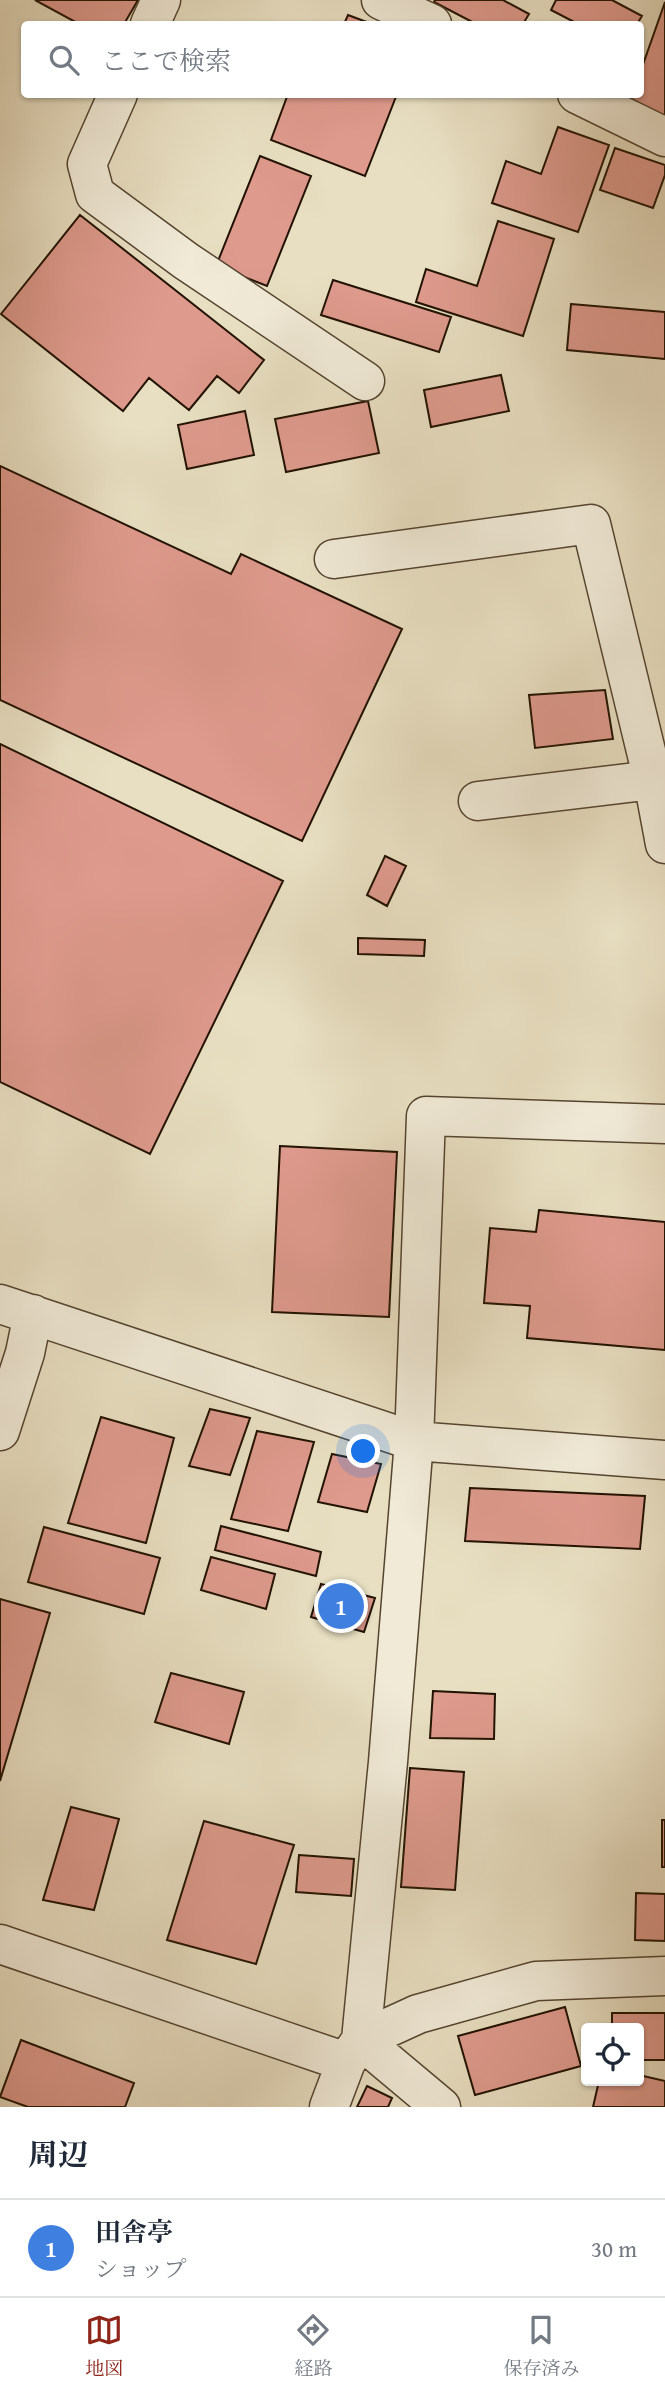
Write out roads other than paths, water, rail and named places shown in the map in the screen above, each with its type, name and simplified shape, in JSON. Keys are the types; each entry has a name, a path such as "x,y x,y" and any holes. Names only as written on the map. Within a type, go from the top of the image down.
{"street":[{"path":"151,21 161,0"},
{"path":"381,0 426,21"},
{"path":"116,98 87,164 95,194 186,261 365,381"},
{"path":"585,98 665,137"},
{"path":"334,559 591,524 653,780 665,844"},
{"path":"478,801 653,780"},
{"path":"329,2107 354,2051 388,1762 414,1441 426,1116 665,1124"},
{"path":"0,1430 25,1353 16,1309 414,1441 665,1460"},
{"path":"0,1944 354,2051 441,2107"},
{"path":"354,2051 418,2014 536,1981 665,1976"}],"place":[{"name":"田舎亭","path":"341,1606"}]}
